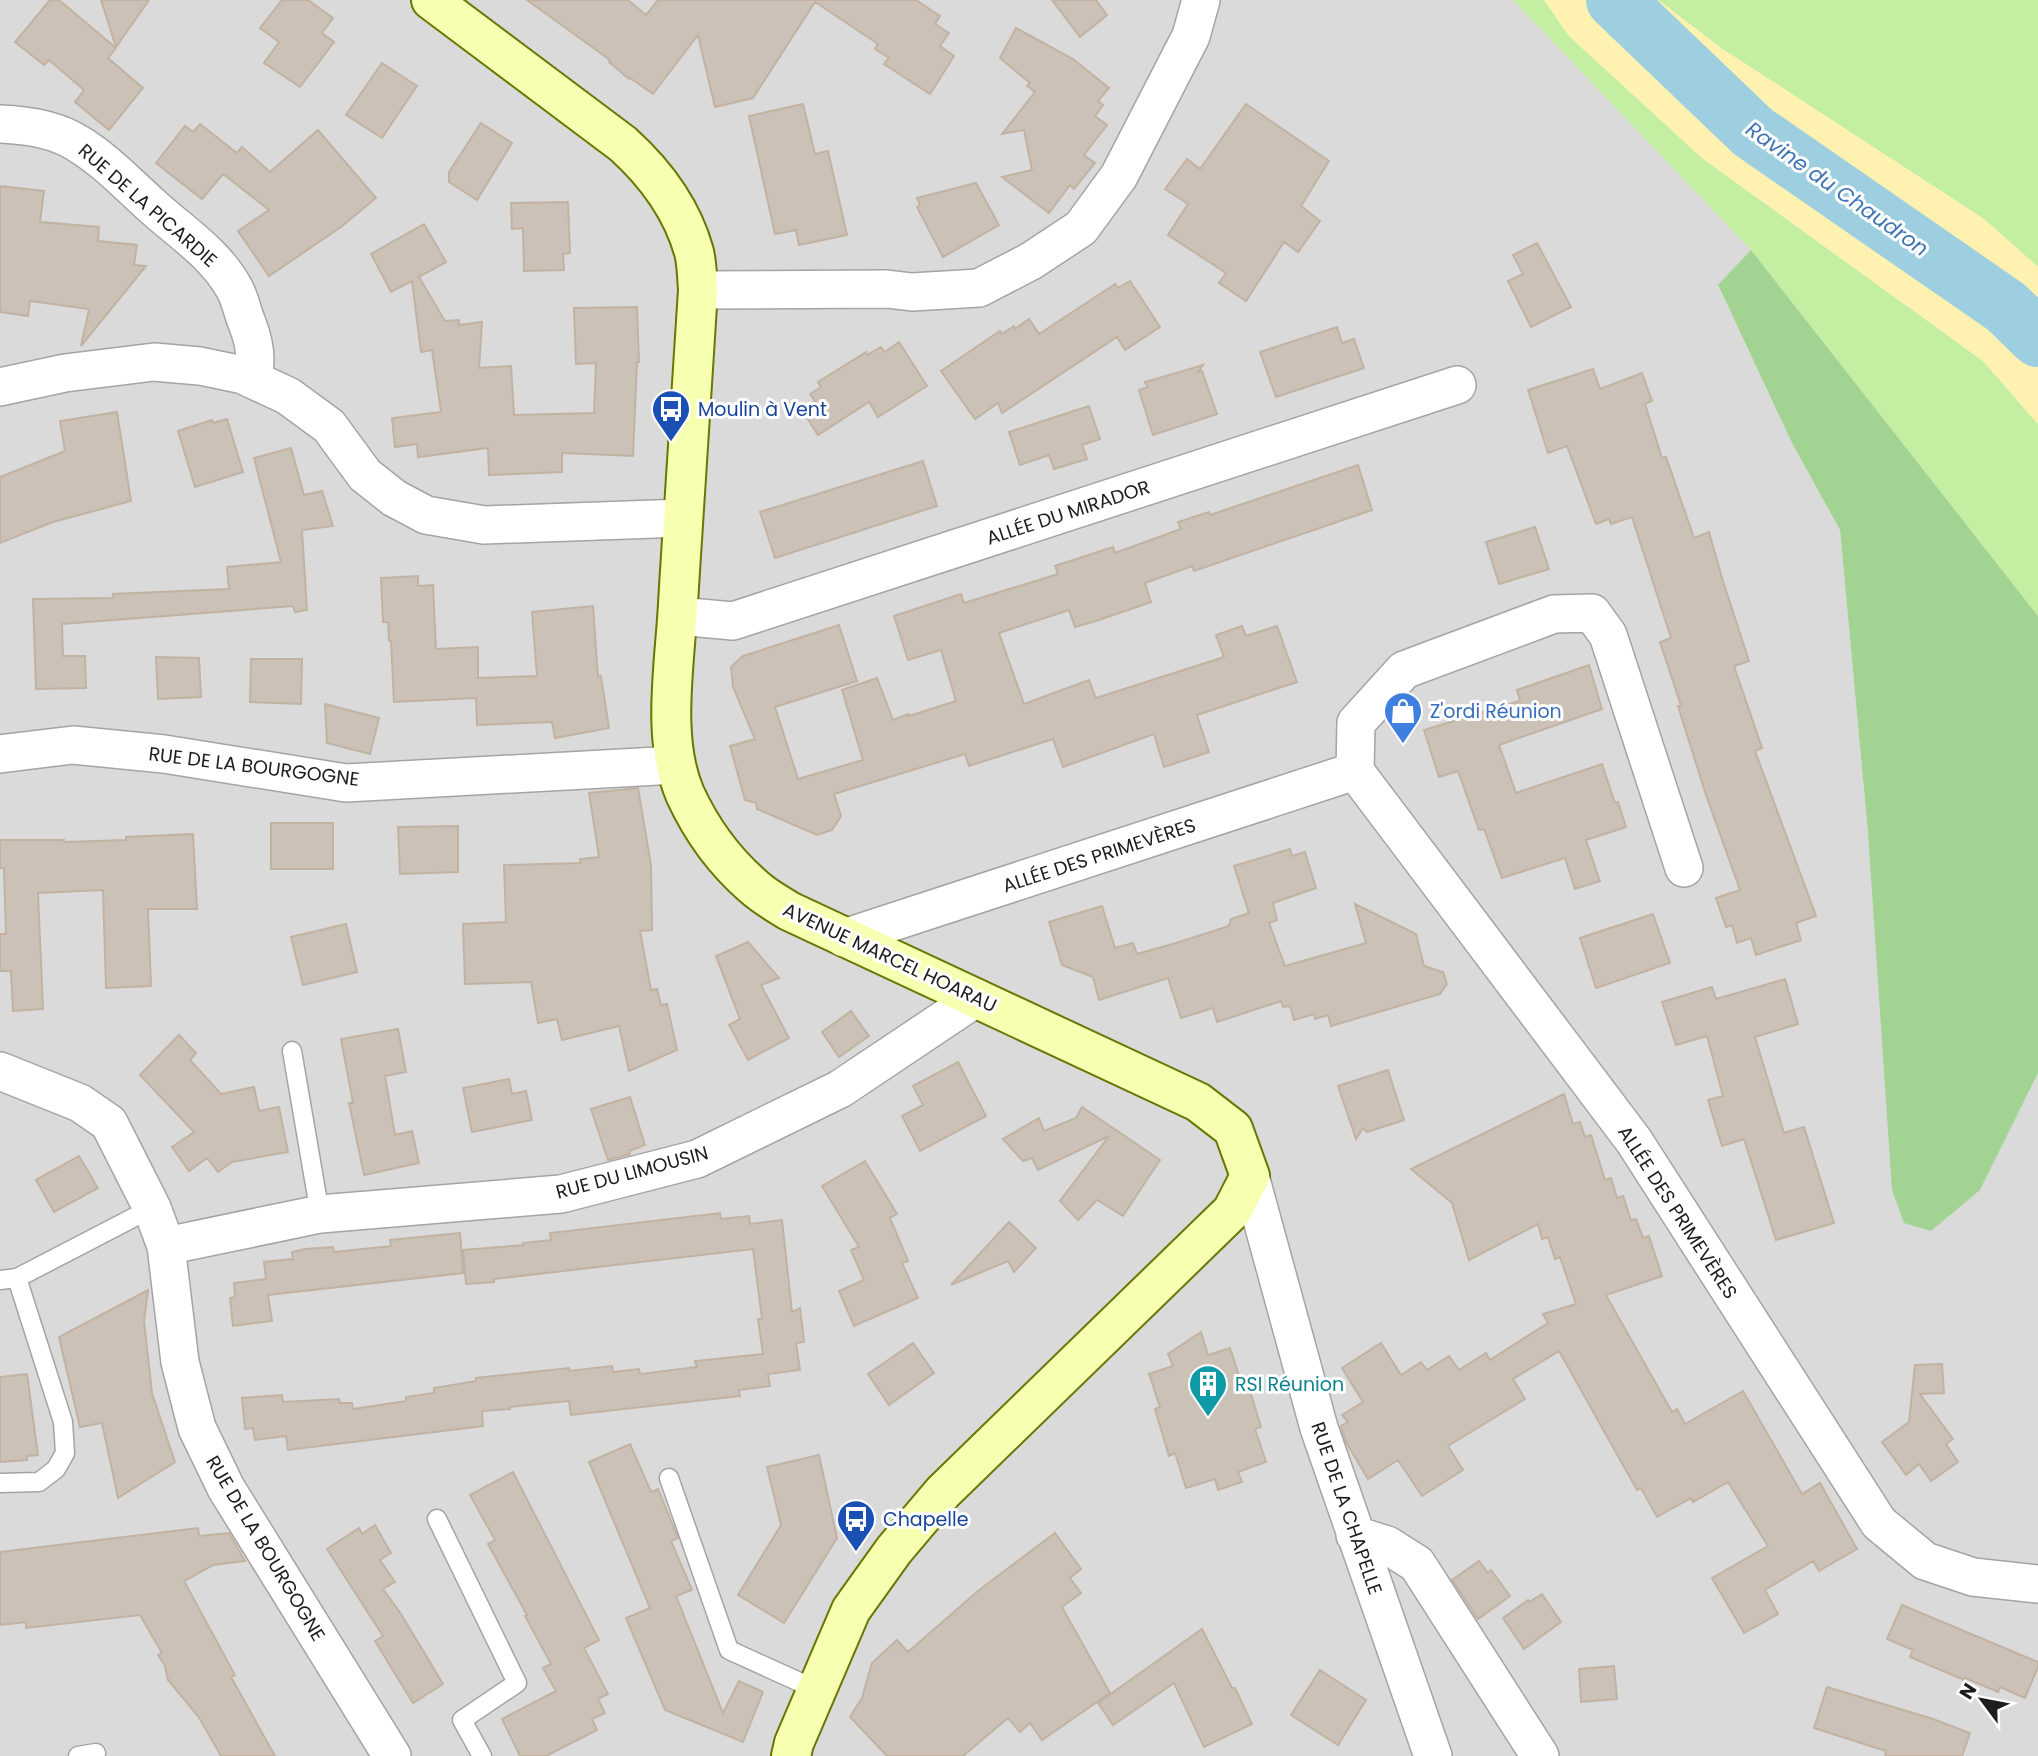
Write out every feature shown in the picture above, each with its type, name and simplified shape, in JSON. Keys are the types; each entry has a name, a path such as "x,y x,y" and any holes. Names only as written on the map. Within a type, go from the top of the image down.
{"main road":[{"name":"AVENUE MARCEL HOARAU","path":"431,0 642,161 661,184 678,214 694,252 698,290 672,724 676,765 685,793 708,835 729,864 756,889 789,911 1198,1102 1233,1129 1251,1176"},
{"path":"791,1756 794,1743 851,1610 894,1550 943,1492 1232,1211 1251,1176"}],"street":[{"path":"698,290 874,289 912,292 979,288 1031,261 1081,228 1119,176 1191,36 1201,0"},
{"name":"RUE DE LA PICARDIE","path":"0,124 41,128 76,142 198,244 224,271 237,293 252,335 257,367 251,379"},
{"path":"0,387 65,373 153,362 200,366 243,375 288,396 329,426 365,475 394,498 426,515 484,525 683,518"},
{"name":"ALLÉE DU MIRADOR","path":"678,616 733,621 1457,385"},
{"path":"1354,771 1356,723 1404,670 1555,614 1591,613 1608,635 1684,868"},
{"name":"RUE DE LA BOURGOGNE","path":"0,754 73,745 164,754 346,783 676,765"},
{"name":"ALLÉE DES PRIMEVÈRES","path":"844,938 1354,771 1634,1141 1879,1523 1925,1561 1973,1577 2038,1584"},
{"name":"RUE DU LIMOUSIN","path":"166,1247 320,1214 561,1194 697,1159 840,1089 976,998"},
{"name":"RUE DE LA BOURGOGNE","path":"0,1071 80,1103 109,1123 152,1209 166,1247 180,1362 197,1428 226,1488 392,1756"},
{"name":"RUE DE LA CHAPELLE","path":"1251,1176 1319,1428 1433,1756"},
{"path":"1355,1535 1387,1545 1417,1564 1540,1756"}],"lane":[{"path":"292,1051 320,1214"},
{"path":"0,1483 39,1482 56,1469 65,1453 62,1422 8,1279 152,1209"},
{"path":"669,1478 729,1650 817,1690"},
{"path":"437,1519 517,1683 462,1720 482,1756"}],"shaded area":[{"path":"0,0 1513,0 1751,250 1718,286 1792,443 1840,530 1868,833 1980,1190 2038,1073 2038,1756 0,1756"}],"green space":[{"path":"1513,0 1544,0 1569,36 1702,158 1983,361 2038,424 2038,616 1751,250"},
{"path":"1658,0 2038,0 2038,267 1984,219 1721,48"},
{"path":"1751,250 2038,616 2038,1073 1980,1190 1931,1231 1904,1223 1892,1190 1868,833 1840,530 1792,443 1718,285"}],"sand":[{"path":"1544,0 1658,0 1721,48 1984,219 2038,267 2038,424 1983,361 1702,158 1569,36"}],"building":[{"path":"50,0 59,0 116,48 108,58 143,88 109,130 75,102 84,90 49,60 44,65 15,42"},
{"path":"101,0 149,0 116,47"},
{"path":"282,0 308,0 333,18 322,33 334,42 300,87 264,63 279,42 260,28"},
{"path":"527,0 628,0 646,15 658,0 916,0 940,16 935,24 949,33 940,46 954,56 930,94 884,64 889,58 875,49 878,44 815,2 753,98 715,107 698,35 653,94 629,79 609,62 610,60"},
{"path":"1052,0 1096,0 1107,15 1080,37"},
{"path":"1016,28 1073,59 1109,88 1098,101 1103,105 1095,116 1107,125 1084,155 1095,163 1074,189 1070,185 1049,213 1002,177 1032,170 1024,130 1002,134 1035,92 1027,86 1030,83 1000,58"},
{"path":"382,63 417,86 382,138 346,115"},
{"path":"803,104 815,154 828,151 847,235 799,245 796,230 775,234 749,116"},
{"path":"1246,104 1329,161 1301,206 1320,221 1298,252 1284,242 1246,301 1219,283 1226,273 1168,235 1188,204 1165,189 1187,159 1200,169"},
{"path":"481,123 512,143 477,200 449,182 449,172"},
{"path":"200,124 237,153 242,147 270,172 318,130 376,198 341,227 269,276 238,231 269,210 223,174 202,199 156,163 185,126 193,132"},
{"path":"976,183 999,225 943,257 917,207 920,205 917,198"},
{"path":"0,186 44,191 40,222 99,227 98,241 137,245 134,265 146,266 81,346 89,309 30,301 28,316 0,312"},
{"path":"568,202 570,253 563,254 564,270 524,271 523,228 512,229 511,203"},
{"path":"424,224 446,262 419,277 445,321 459,320 459,325 482,322 479,368 511,366 514,415 594,413 596,363 576,364 574,308 637,307 639,362 633,456 562,453 562,472 489,475 488,448 418,457 417,444 395,447 392,418 441,412 432,350 421,352 412,281 391,292 371,254"},
{"path":"1537,243 1571,307 1531,327 1508,281 1523,274 1513,255"},
{"path":"1130,281 1160,327 1125,350 1117,337 1002,413 998,403 975,419 941,371 1000,331 1002,334 1014,326 1015,329 1029,319 1039,334 1115,284 1118,288"},
{"path":"1337,327 1342,343 1354,339 1364,368 1276,397 1260,352"},
{"path":"899,342 927,386 878,417 869,402 818,435 802,410 815,401 810,394 821,387 818,382 866,352 867,355 881,347 885,352"},
{"path":"1203,365 1198,372 1202,371 1217,414 1153,435 1139,390 1148,387 1145,382"},
{"path":"1593,369 1600,389 1642,373 1652,401 1645,404 1662,458 1666,457 1694,538 1709,532 1749,661 1734,666 1762,748 1755,751 1816,916 1796,923 1801,940 1756,955 1751,938 1737,943 1732,925 1726,927 1716,898 1740,890 1678,706 1681,706 1660,642 1671,638 1632,517 1611,524 1609,519 1596,524 1567,446 1548,453 1528,390"},
{"path":"1089,406 1100,439 1082,445 1087,459 1054,469 1049,455 1020,465 1009,432"},
{"path":"117,412 131,501 53,522 0,543 0,477 65,451 60,421"},
{"path":"227,419 243,472 195,487 178,431 212,420 213,423"},
{"path":"291,448 304,495 322,491 333,526 302,530 307,610 295,612 293,606 62,624 63,656 85,656 86,688 36,689 33,599 113,598 113,594 229,589 227,567 281,562 254,458"},
{"path":"923,461 937,506 775,558 760,512"},
{"path":"1358,465 1372,510 1194,571 1192,566 1145,583 1151,602 1096,621 1075,627 1069,610 999,633 1024,704 1089,680 1096,698 1224,657 1216,635 1242,626 1246,636 1277,626 1297,682 1197,715 1209,752 1164,767 1154,734 1063,767 1053,739 969,766 965,754 834,794 841,816 832,830 817,835 757,809 756,803 745,800 730,746 755,739 733,687 731,667 743,656 839,625 857,681 775,707 798,779 863,760 842,690 877,678 893,720 956,701 941,650 908,660 894,616 961,594 964,603 1058,574 1055,566 1113,547 1115,553 1181,529 1178,522 1209,512 1210,515"},
{"path":"1535,527 1549,569 1499,584 1486,542"},
{"path":"418,576 418,586 433,585 436,649 478,647 478,678 537,676 532,612 593,606 598,677 601,676 609,728 555,738 552,722 477,725 476,698 394,702 391,641 388,622 383,622 381,578"},
{"path":"156,657 199,658 201,697 158,699"},
{"path":"251,659 302,659 301,704 250,702"},
{"path":"1589,665 1602,709 1499,745 1516,793 1602,764 1626,827 1586,840 1600,881 1575,889 1565,858 1502,878 1484,829 1479,830 1458,771 1439,777 1424,730 1520,701 1517,690"},
{"path":"325,704 379,718 370,754 327,743"},
{"path":"638,788 651,865 652,930 640,931 651,990 657,989 661,1005 667,1004 677,1050 629,1071 619,1026 562,1040 557,1019 538,1023 531,982 465,984 463,924 506,922 504,865 581,863 580,859 599,857 589,793"},
{"path":"271,823 333,823 333,869 271,869"},
{"path":"458,826 458,872 400,874 398,827"},
{"path":"193,834 197,909 148,909 151,986 106,988 103,890 38,893 43,1009 13,1011 11,971 0,971 0,934 6,934 4,868 0,868 0,840 64,842"},
{"path":"1290,849 1292,856 1305,852 1316,888 1273,903 1277,920 1269,923 1285,966 1366,943 1355,904 1416,934 1424,966 1443,972 1447,984 1440,994 1331,1026 1328,1015 1315,1019 1314,1014 1294,1020 1290,1006 1283,1007 1281,1001 1217,1022 1213,1008 1181,1018 1168,978 1099,1000 1093,977 1062,965 1049,922 1102,906 1115,948 1133,943 1137,954 1176,943 1229,926 1231,919 1249,913 1234,866"},
{"path":"1653,914 1670,963 1596,988 1580,938"},
{"path":"346,924 357,972 303,985 291,937"},
{"path":"748,942 779,978 761,985 789,1038 748,1060 729,1025 740,1019 716,956"},
{"path":"1785,979 1798,1024 1755,1037 1784,1133 1804,1127 1834,1223 1776,1240 1744,1139 1722,1146 1708,1100 1723,1096 1707,1036 1676,1045 1662,1002 1712,987 1716,999"},
{"path":"851,1011 869,1036 839,1057 822,1032"},
{"path":"398,1029 406,1072 385,1076 395,1135 412,1131 419,1163 364,1175 349,1103 353,1103 341,1039"},
{"path":"179,1035 196,1053 190,1060 221,1094 254,1087 259,1111 279,1107 288,1152 232,1162 218,1172 207,1158 189,1171 172,1147 194,1132 140,1075"},
{"path":"958,1062 986,1116 920,1151 902,1116 923,1105 913,1086"},
{"path":"1388,1070 1404,1120 1367,1132 1363,1128 1356,1139 1338,1086"},
{"path":"509,1079 512,1094 526,1091 532,1120 472,1132 463,1088"},
{"path":"1564,1094 1573,1124 1580,1122 1585,1137 1591,1135 1605,1180 1611,1178 1617,1198 1623,1196 1631,1220 1636,1219 1643,1238 1649,1236 1662,1276 1606,1295 1672,1412 1677,1409 1685,1424 1743,1391 1802,1494 1820,1483 1857,1549 1819,1571 1813,1561 1765,1590 1778,1614 1744,1633 1712,1578 1768,1546 1728,1482 1693,1502 1691,1498 1657,1517 1641,1488 1637,1490 1559,1351 1513,1379 1525,1399 1448,1446 1463,1470 1422,1496 1398,1460 1368,1479 1346,1442 1341,1426 1348,1422 1342,1415 1363,1402 1342,1368 1381,1343 1401,1375 1421,1362 1427,1370 1449,1356 1459,1370 1486,1353 1490,1360 1548,1323 1543,1314 1576,1304 1560,1257 1555,1259 1548,1237 1542,1239 1538,1224 1469,1260 1452,1203 1411,1169"},
{"path":"630,1097 645,1145 629,1151 630,1154 608,1160 591,1109"},
{"path":"1082,1107 1160,1160 1123,1216 1097,1200 1078,1220 1060,1201 1109,1136 1038,1170 1032,1158 1023,1161 1003,1139 1039,1118 1044,1131 1076,1118"},
{"path":"79,1156 98,1188 54,1212 36,1180"},
{"path":"865,1161 897,1214 890,1218 908,1261 902,1263 918,1298 854,1326 839,1291 864,1280 851,1250 859,1247 822,1186"},
{"path":"720,1213 721,1219 749,1216 750,1224 782,1220 792,1312 800,1308 804,1342 796,1343 800,1370 768,1374 770,1386 739,1390 740,1396 571,1415 569,1401 509,1407 510,1409 482,1411 483,1426 288,1450 286,1436 255,1440 253,1428 245,1429 242,1398 282,1395 283,1402 339,1399 340,1403 352,1403 353,1409 406,1401 406,1397 434,1393 434,1388 476,1381 476,1378 612,1366 613,1372 639,1369 640,1374 697,1367 695,1361 763,1354 758,1319 762,1319 753,1249 466,1284 463,1250 551,1240 550,1233"},
{"path":"1009,1222 1036,1248 1014,1272 1008,1261 951,1285"},
{"path":"460,1233 463,1273 268,1295 272,1321 233,1326 230,1298 235,1297 234,1283 266,1279 264,1262 293,1259 292,1252 305,1249 333,1247 334,1252 391,1246 390,1240"},
{"path":"148,1290 144,1321 152,1393 175,1462 118,1498 102,1423 80,1427 59,1337"},
{"name":"RSI Réunion","path":"1201,1332 1208,1355 1230,1348 1240,1379 1246,1378 1261,1427 1255,1429 1266,1462 1238,1472 1242,1482 1218,1490 1215,1479 1186,1488 1175,1453 1169,1456 1155,1409 1160,1407 1149,1374 1173,1366 1168,1354"},
{"path":"913,1343 934,1373 889,1405 868,1374"},
{"path":"1942,1364 1944,1393 1920,1394 1953,1439 1946,1444 1958,1462 1931,1481 1919,1464 1906,1475 1882,1442 1909,1422 1915,1365"},
{"path":"27,1374 38,1455 27,1456 27,1460 0,1462 0,1377"},
{"path":"630,1444 651,1492 658,1489 678,1538 671,1541 692,1590 676,1596 723,1713 739,1681 763,1692 743,1742 665,1710 626,1618 650,1608 589,1462"},
{"path":"819,1455 837,1538 784,1623 738,1595 781,1525 767,1467"},
{"path":"513,1472 599,1640 584,1648 608,1694 598,1699 605,1713 592,1719 597,1730 546,1756 520,1756 502,1719 556,1691 543,1668 551,1664 488,1544 495,1540 470,1495"},
{"path":"375,1525 391,1553 380,1560 395,1582 383,1589 443,1684 413,1703 375,1641 383,1636 327,1549 359,1528 362,1534"},
{"path":"198,1528 199,1536 229,1533 245,1561 213,1565 184,1581 235,1675 231,1677 275,1756 221,1756 198,1716 168,1680 165,1666 158,1655 162,1653 140,1615 26,1628 26,1622 0,1625 0,1552"},
{"path":"1055,1533 1081,1569 1070,1578 1081,1593 1062,1607 1110,1693 1042,1740 1030,1723 1020,1732 1008,1718 963,1756 887,1756 850,1717 862,1698 872,1663 897,1640 908,1652 978,1591"},
{"path":"1479,1561 1488,1573 1491,1570 1510,1596 1478,1619 1452,1580"},
{"path":"1542,1594 1561,1622 1524,1649 1503,1618 1528,1600 1529,1602"},
{"path":"1902,1605 2038,1662 2025,1698 2000,1687 1998,1692 1965,1678 1964,1680 1910,1657 1913,1650 1887,1639"},
{"path":"1202,1629 1252,1724 1204,1747 1174,1683 1113,1725 1098,1703"},
{"path":"1614,1666 1617,1699 1581,1702 1579,1669"},
{"path":"1320,1670 1366,1700 1338,1745 1291,1715"},
{"path":"1827,1687 1970,1733 1962,1756 1885,1756 1886,1751 1814,1728"}],"waterway":[{"name":"Ravine du Chaudron","path":"1615,0 1753,132 2006,307 2038,338"}],"place":[{"name":"Moulin à Vent","path":"671,443"},
{"name":"Z'ordi Réunion","path":"1403,745"},
{"name":"RSI Réunion","path":"1208,1418"},
{"name":"Chapelle","path":"856,1553"}]}
